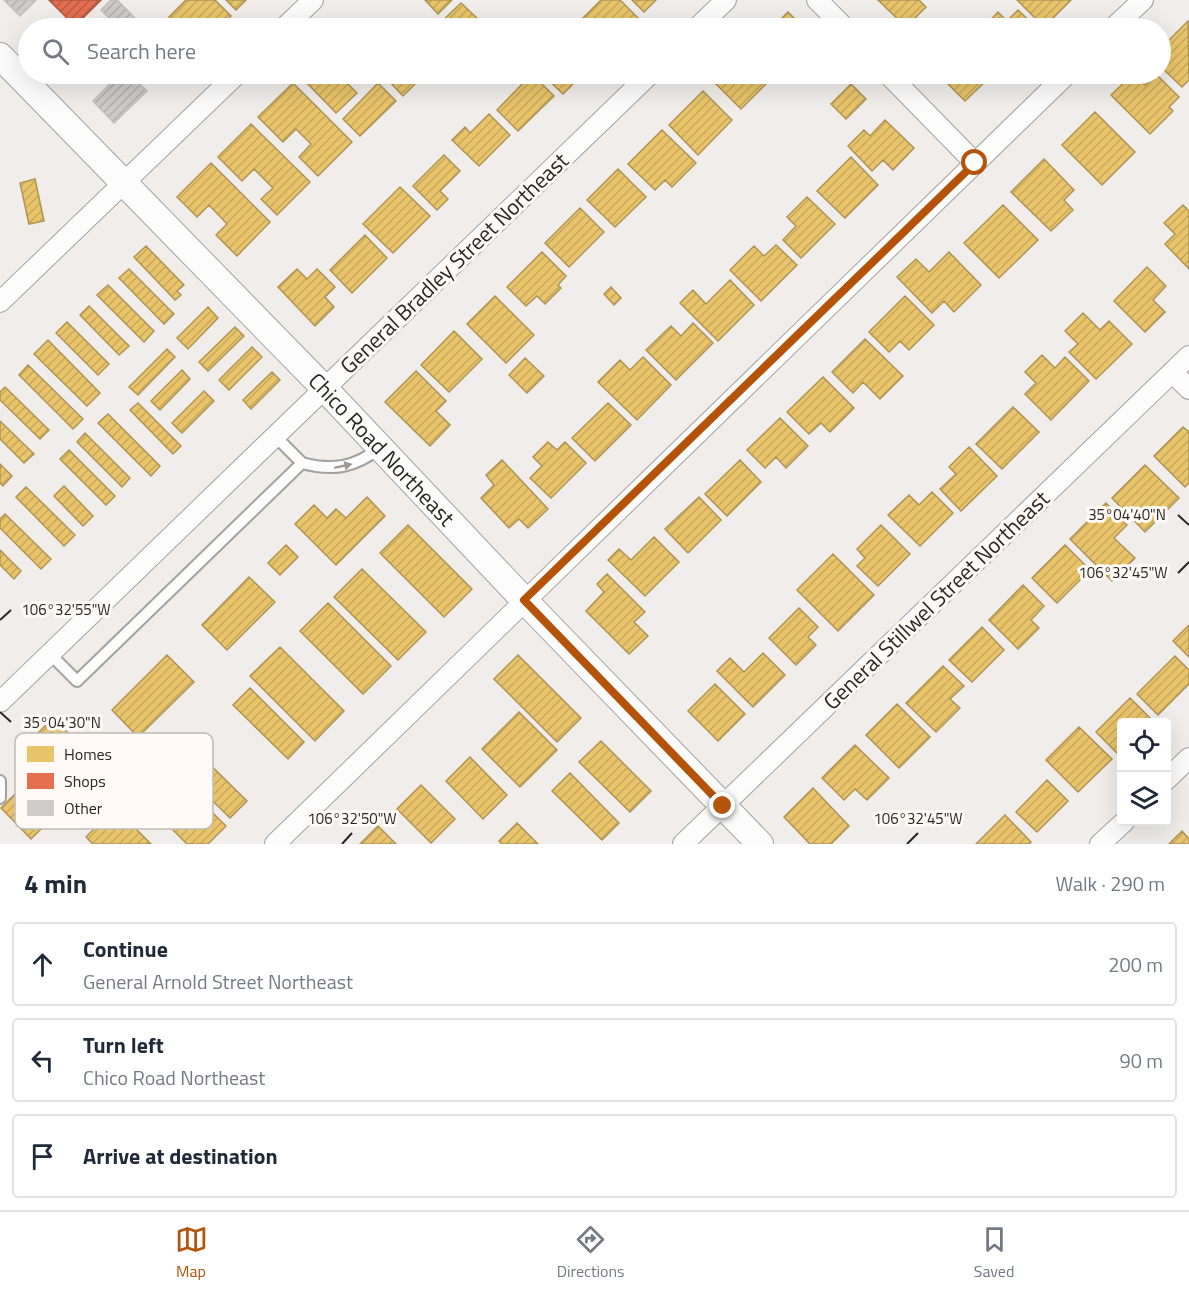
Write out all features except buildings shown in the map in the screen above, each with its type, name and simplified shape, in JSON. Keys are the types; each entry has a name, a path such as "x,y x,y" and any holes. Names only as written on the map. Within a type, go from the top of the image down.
{"street":[{"path":"294,18 313,0"},
{"path":"707,18 726,0"},
{"path":"817,0 835,18"},
{"path":"1124,18 1143,0"},
{"name":"Chico Road Northeast","path":"0,56 18,74"},
{"name":"Chico Road Northeast","path":"27,84 324,388 524,600 760,844"},
{"path":"0,302 227,84"},
{"name":"General Bradley Street Northeast","path":"0,702 640,84"},
{"path":"898,84 975,163"},
{"path":"275,844 1057,84"},
{"name":"General Stillwel Street Northeast","path":"683,844 1189,356"},
{"path":"1172,372 1189,389"},
{"path":"1171,776 1189,758"},
{"path":"1100,844 1120,826"}],"lane":[{"path":"275,436 302,463 332,468 344,467 366,458 380,447"},
{"path":"50,654 77,681 302,463"},
{"path":"0,781 0,798"}],"route":[{"path":"723,806 524,600 975,163"}]}
